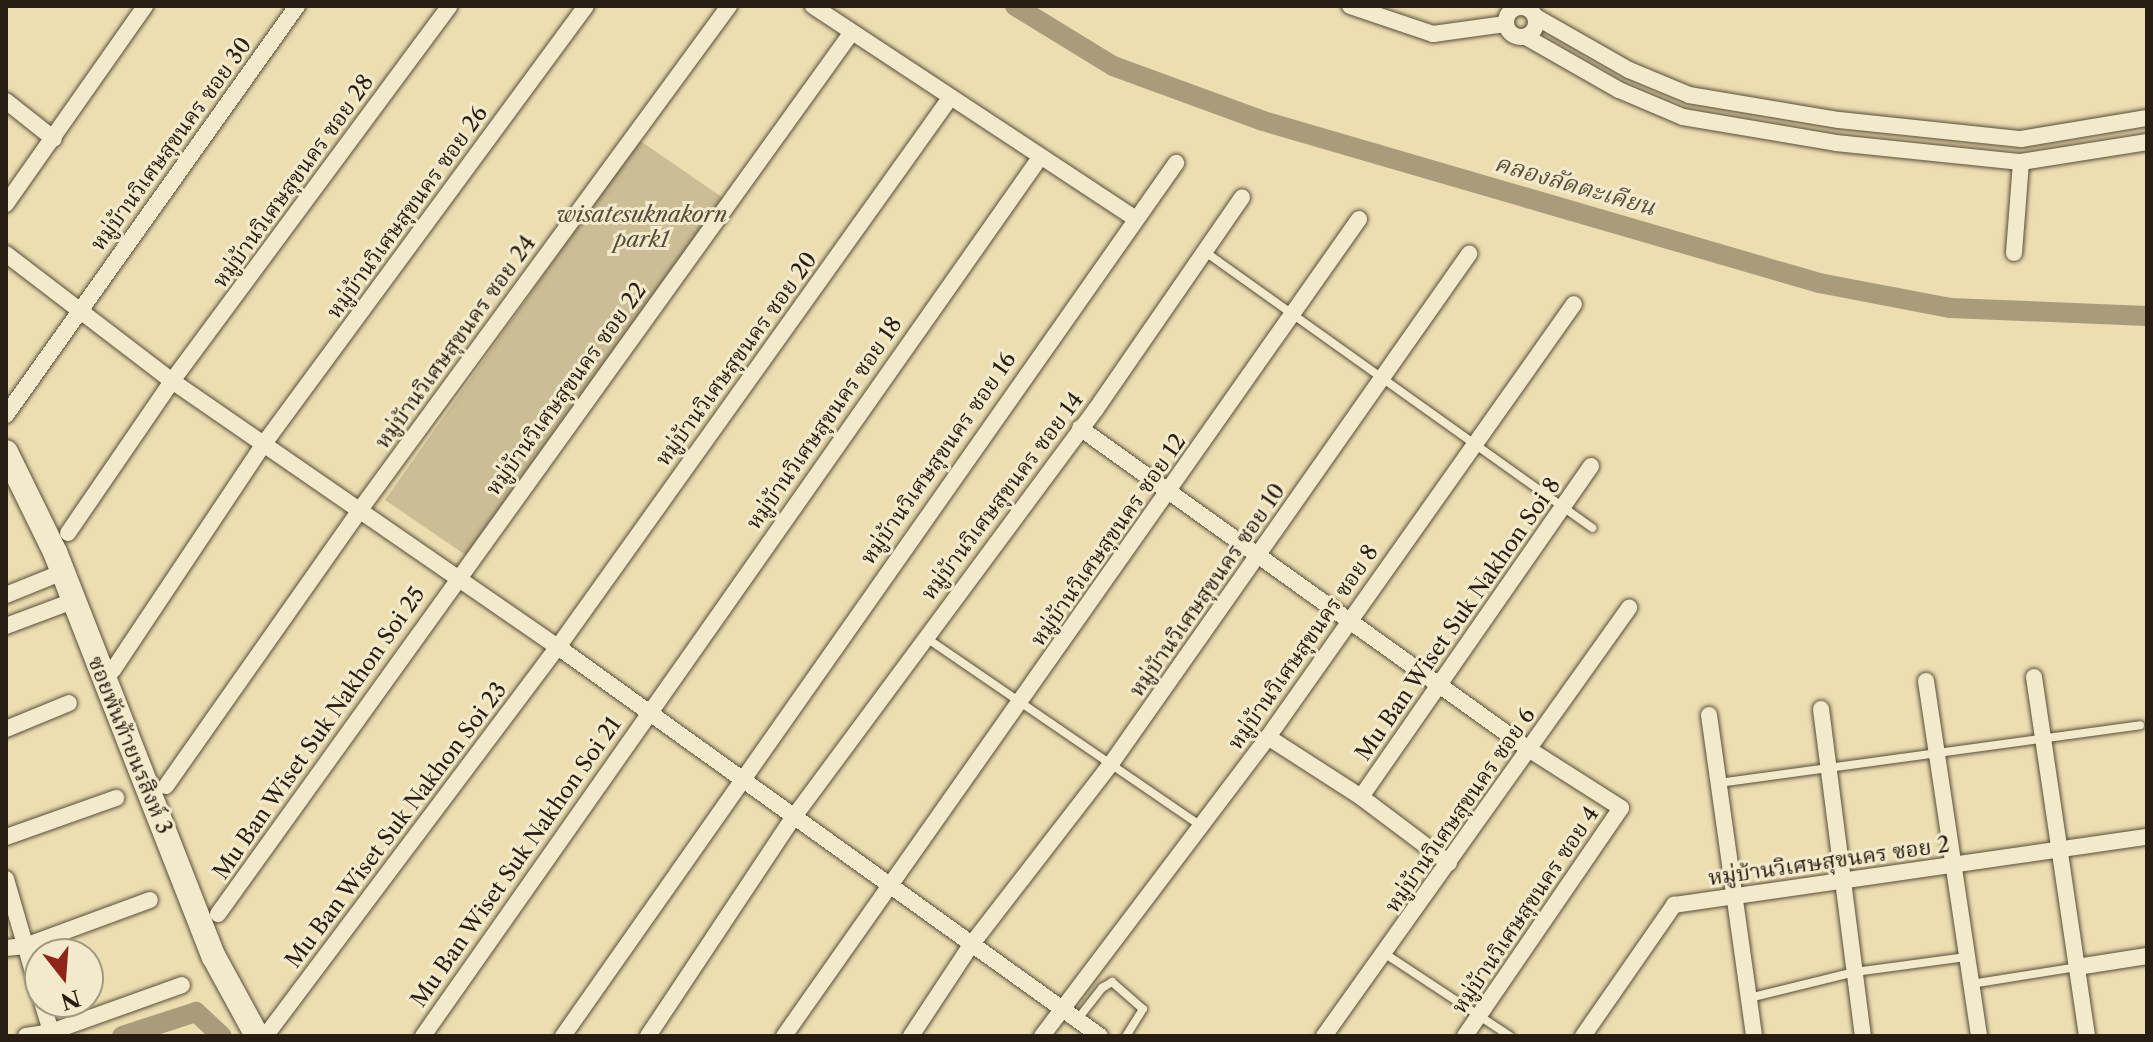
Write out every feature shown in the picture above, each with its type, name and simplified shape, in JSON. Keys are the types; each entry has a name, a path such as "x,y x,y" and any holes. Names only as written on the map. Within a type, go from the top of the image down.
{"street":[{"path":"6,204 145,6"},
{"name":"หมู่บ้านวิเศษสุขนคร ซอย 30","path":"6,415 297,6"},
{"name":"หมู่บ้านวิเศษสุขนคร ซอย 28","path":"68,533 172,381 449,6"},
{"name":"หมู่บ้านวิเศษสุขนคร ซอย 26","path":"113,670 263,445 586,6"},
{"name":"หมู่บ้านวิเศษสุขนคร ซอย 24","path":"166,786 359,511 729,6"},
{"path":"813,6 1039,159 1134,218"},
{"path":"1350,6 1433,34 1505,24"},
{"path":"1505,24 1509,12 1526,10 1589,46 1677,89 1839,120 2021,139 2147,118"},
{"path":"1526,10 1535,29 1526,37"},
{"path":"1505,24 1515,37 1526,37 1670,111 1836,143 2021,162 2147,142"},
{"name":"หมู่บ้านวิเศษสุขนคร ซอย 22","path":"457,577 852,32"},
{"path":"1575,64 1589,46"},
{"path":"1670,111 1677,89"},
{"name":"หมู่บ้านวิเศษสุขนคร ซอย 20","path":"558,647 950,98"},
{"path":"6,101 54,139"},
{"name":"หมู่บ้านวิเศษสุขนคร ซอย 18","path":"645,713 1039,159"},
{"path":"2014,253 2021,162"},
{"name":"หมู่บ้านวิเศษสุขนคร ซอย 16","path":"563,1036 739,779 1134,218 1176,163"},
{"name":"หมู่บ้านวิเศษสุขนคร ซอย 14","path":"648,1036 793,818 1080,428 1242,197"},
{"name":"หมู่บ้านวิเศษสุขนคร ซอย 12","path":"784,1036 1295,316 1359,219"},
{"path":"6,254 80,307 172,381 558,647 645,713 1100,1036"},
{"name":"หมู่บ้านวิเศษสุขนคร ซอย 10","path":"911,1036 971,945 1113,761 1385,378 1469,254"},
{"name":"หมู่บ้านวิเศษสุขนคร ซอย 8","path":"1042,1036 1059,1009 1268,737 1348,619 1574,304"},
{"path":"1080,428 1530,750"},
{"name":"ซอยพันท้ายนรสิงห์ 3","path":"6,452 63,572 214,957 264,1033"},
{"name":"Mu Ban Wiset Suk Nakhon Soi 8","path":"1361,797 1436,684 1591,466"},
{"path":"6,595 63,572"},
{"name":"Mu Ban Wiset Suk Nakhon Soi 25","path":"218,914 457,577"},
{"path":"6,626 73,601"},
{"name":"หมู่บ้านวิเศษสุขนคร ซอย 6","path":"1324,1036 1629,608"},
{"name":"Mu Ban Wiset Suk Nakhon Soi 23","path":"264,1033 558,647"},
{"path":"2034,677 2087,1036"},
{"path":"1926,681 1979,1036"},
{"path":"6,729 69,703"},
{"path":"1821,709 1863,1036"},
{"name":"Mu Ban Wiset Suk Nakhon Soi 21","path":"423,1036 645,713"},
{"path":"1709,715 1754,1036"},
{"path":"1268,737 1361,797 1449,863"},
{"name":"หมู่บ้านวิเศษสุขนคร ซอย 4","path":"1465,1036 1621,808 1530,750"},
{"path":"6,837 116,798"},
{"name":"หมู่บ้านวิเศษสุขนคร ซอย 2","path":"1583,1036 1674,905 2147,837"},
{"path":"6,879 24,942"},
{"path":"47,938 150,900"},
{"path":"2077,967 2147,956"},
{"path":"26,1036 51,1032 182,985"},
{"path":"47,1018 51,1032"}],"lane":[{"path":"1204,251 1592,528"},
{"path":"924,636 1113,761 1202,826"},
{"path":"1719,783 2140,725"},
{"path":"1384,953 1510,1036"},
{"path":"1749,998 1855,972 1966,957"},
{"path":"1971,984 2077,967"},
{"path":"1077,1021 1102,988 1112,982 1143,1009 1126,1036"}],"green space":[{"name":"wisatesuknakorn park1","path":"639,140 726,200 470,558 385,500"}],"waterway":[{"name":"คลองลัดตะเคียน","path":"1015,6 1113,66 1263,121 1819,283 1950,308 2147,316"},
{"path":"122,1036 196,1012 222,1036"}]}
